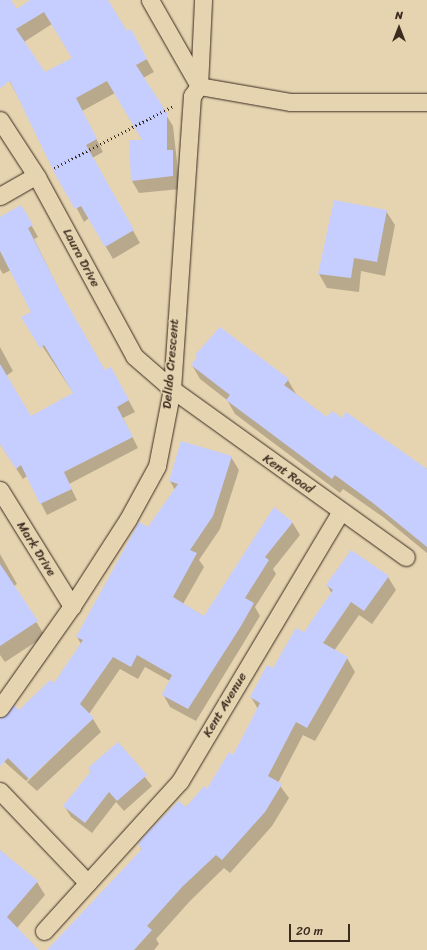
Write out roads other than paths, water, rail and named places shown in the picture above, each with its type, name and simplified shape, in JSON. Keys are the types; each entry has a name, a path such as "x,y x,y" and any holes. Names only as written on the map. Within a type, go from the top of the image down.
{"street":[{"path":"150,0 195,91 290,102 427,102"},
{"name":"Delido Crescent","path":"0,708 72,606 128,519 157,466 172,390 203,0"},
{"name":"Laura Drive","path":"0,120 36,177 134,356 172,390"},
{"path":"0,196 36,177"},
{"name":"Kent Road","path":"172,390 406,556"},
{"name":"Mark Drive","path":"0,490 72,606"},
{"name":"Kent Avenue","path":"44,931 180,781 341,511"},
{"path":"0,791 88,883"}]}
